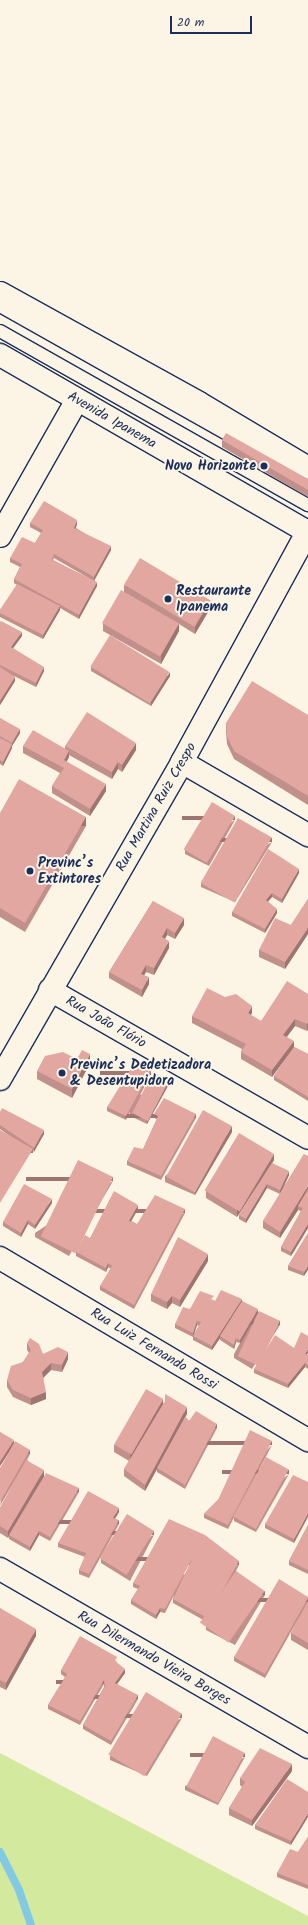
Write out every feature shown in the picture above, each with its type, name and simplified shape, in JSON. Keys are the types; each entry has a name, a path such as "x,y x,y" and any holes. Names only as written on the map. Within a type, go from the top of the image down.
{"street":[{"path":"0,293 308,468"},
{"name":"Avenida Ipanema","path":"0,355 308,531"},
{"path":"0,536 77,400"},
{"name":"Rua Martina Ruiz Crespo","path":"0,1080 50,990 182,762 308,531"},
{"path":"182,762 308,835"},
{"name":"Rua João Flório","path":"50,990 308,1138"},
{"name":"Rua Luiz Fernando Rossi","path":"0,1258 308,1440"},
{"name":"Rua Dilermando Vieira Borges","path":"0,1569 308,1746"}],"lane":[{"path":"0,306 308,479"},
{"path":"0,331 308,505"}],"green space":[{"path":"0,1753 308,1916 308,1925 0,1925"}],"building":[{"path":"226,433 308,479 308,490 222,440"},
{"path":"44,501 77,520 74,528 111,546 94,577 54,554 52,560 97,582 79,615 14,579 22,564 10,558 22,537 35,543 43,530 30,523"},
{"name":"Restaurante Ipanema","path":"140,558 210,600 194,627 124,585"},
{"path":"17,584 60,606 43,635 0,613 0,610"},
{"path":"121,590 179,624 160,656 102,623"},
{"path":"1,621 22,632 11,647 44,667 36,683 0,665"},
{"path":"110,635 169,672 150,703 90,666"},
{"path":"0,667 15,677 0,701"},
{"path":"252,681 308,715 308,796 234,751 227,736 226,723"},
{"path":"87,712 136,743 122,765 118,762 112,772 65,746"},
{"path":"0,718 20,729 12,743 0,736"},
{"path":"33,730 69,751 64,760 106,784 90,809 52,786 64,768 23,746"},
{"path":"0,738 12,744 3,762 0,760"},
{"name":"Previnc’s Extintores","path":"19,779 86,817 25,923 0,908 0,813"},
{"path":"212,802 235,816 207,863 184,849"},
{"path":"238,818 272,838 234,902 201,883"},
{"path":"268,849 299,869 282,899 272,893 266,900 277,909 265,929 232,912"},
{"path":"308,899 308,928 285,962 259,950 275,918 291,925"},
{"path":"153,901 184,918 175,933 167,928 162,937 169,941 154,968 146,965 141,974 149,977 142,990 109,972"},
{"path":"287,981 308,994 308,1022 307,1024 295,1019 283,1035 294,1041 272,1070 241,1052 246,1044 192,1016 207,988 225,997 236,994 252,1006 248,1013 261,1021"},
{"path":"294,1047 308,1054 308,1097 274,1076"},
{"name":"Previnc’s Dedetizadora & Desentupidora","path":"82,1050 90,1054 72,1089 37,1071 45,1056 63,1052 77,1059"},
{"path":"135,1062 151,1071 126,1116 107,1107"},
{"path":"153,1072 169,1080 148,1121 132,1113"},
{"path":"164,1098 196,1114 161,1176 127,1161 134,1147 143,1149 158,1116 154,1114"},
{"path":"2,1108 44,1130 34,1148 0,1125 0,1112"},
{"path":"203,1110 232,1126 195,1192 166,1176"},
{"path":"0,1130 33,1149 0,1203"},
{"path":"239,1133 274,1154 240,1212 204,1190"},
{"path":"304,1154 308,1156 308,1186 280,1232 263,1221"},
{"path":"78,1160 113,1177 76,1253 41,1236"},
{"path":"272,1163 289,1171 280,1190 267,1184 246,1219 239,1215"},
{"path":"24,1184 52,1199 35,1225 28,1220 21,1233 3,1222"},
{"path":"308,1189 308,1224 291,1252 281,1247 303,1208 298,1206"},
{"path":"114,1191 138,1205 129,1221 137,1224 155,1195 185,1209 134,1305 100,1286 112,1266 108,1263 106,1268 76,1252 85,1235 90,1238"},
{"path":"308,1233 308,1266 304,1272 288,1266"},
{"path":"178,1237 208,1254 180,1300 172,1296 167,1302 151,1294"},
{"path":"221,1290 242,1299 212,1346 193,1336 201,1322 197,1321 193,1333 175,1324 183,1307 190,1309 200,1291 214,1296 211,1299 215,1301"},
{"path":"242,1301 258,1309 240,1340 236,1338 234,1345 220,1336"},
{"path":"259,1311 280,1321 259,1366 238,1356"},
{"path":"301,1332 308,1336 308,1349 305,1354 308,1355 308,1365 305,1363 288,1384 254,1369 275,1335 294,1348"},
{"path":"30,1338 39,1344 43,1354 58,1347 68,1352 62,1365 51,1363 42,1372 46,1392 31,1398 13,1390 7,1380 11,1366 23,1362 31,1350 27,1343"},
{"path":"146,1389 163,1399 131,1454 114,1444"},
{"path":"165,1394 187,1407 145,1485 124,1469 165,1401"},
{"path":"196,1411 217,1424 185,1485 157,1468 185,1417 189,1421"},
{"path":"250,1430 272,1441 228,1525 204,1514 218,1500"},
{"path":"0,1432 14,1440 0,1462"},
{"path":"15,1441 30,1450 0,1502 0,1468"},
{"path":"266,1457 289,1470 256,1529 233,1516"},
{"path":"26,1460 44,1470 8,1531 0,1526 0,1508"},
{"path":"46,1473 79,1488 50,1537 39,1531 30,1547 9,1535"},
{"path":"293,1475 308,1482 308,1513 294,1539 265,1524"},
{"path":"88,1491 119,1508 113,1518 119,1520 89,1574 79,1570 86,1553 58,1543"},
{"path":"127,1514 154,1531 127,1575 99,1558"},
{"path":"169,1519 205,1535 239,1561 207,1618 173,1599 193,1557 165,1609 160,1608 156,1615 131,1600 140,1586 133,1583"},
{"path":"308,1525 308,1570 289,1561"},
{"path":"236,1571 265,1591 229,1643 200,1623"},
{"path":"279,1579 308,1598 265,1674 234,1657"},
{"path":"308,1601 308,1643 291,1633"},
{"path":"0,1608 36,1629 6,1683 0,1680"},
{"path":"80,1636 117,1657 115,1661 125,1669 115,1683 138,1695 111,1741 83,1725 105,1686 104,1680 80,1721 48,1705 67,1674 61,1670"},
{"path":"146,1692 182,1714 144,1776 108,1755"},
{"path":"213,1736 245,1753 218,1803 186,1786"},
{"path":"260,1748 292,1764 252,1820 229,1808 245,1782 240,1778"},
{"path":"287,1779 308,1792 308,1813 291,1841 255,1825"},
{"path":"308,1837 308,1885 277,1873 290,1849 298,1852"}],"waterway":[{"path":"0,1852 19,1890 31,1925"}],"place":[{"name":"Novo Horizonte","path":"264,466"},
{"name":"Restaurante Ipanema","path":"168,599"},
{"name":"Previnc’s Extintores","path":"30,871"},
{"name":"Previnc’s Dedetizadora & Desentupidora","path":"62,1073"}]}
